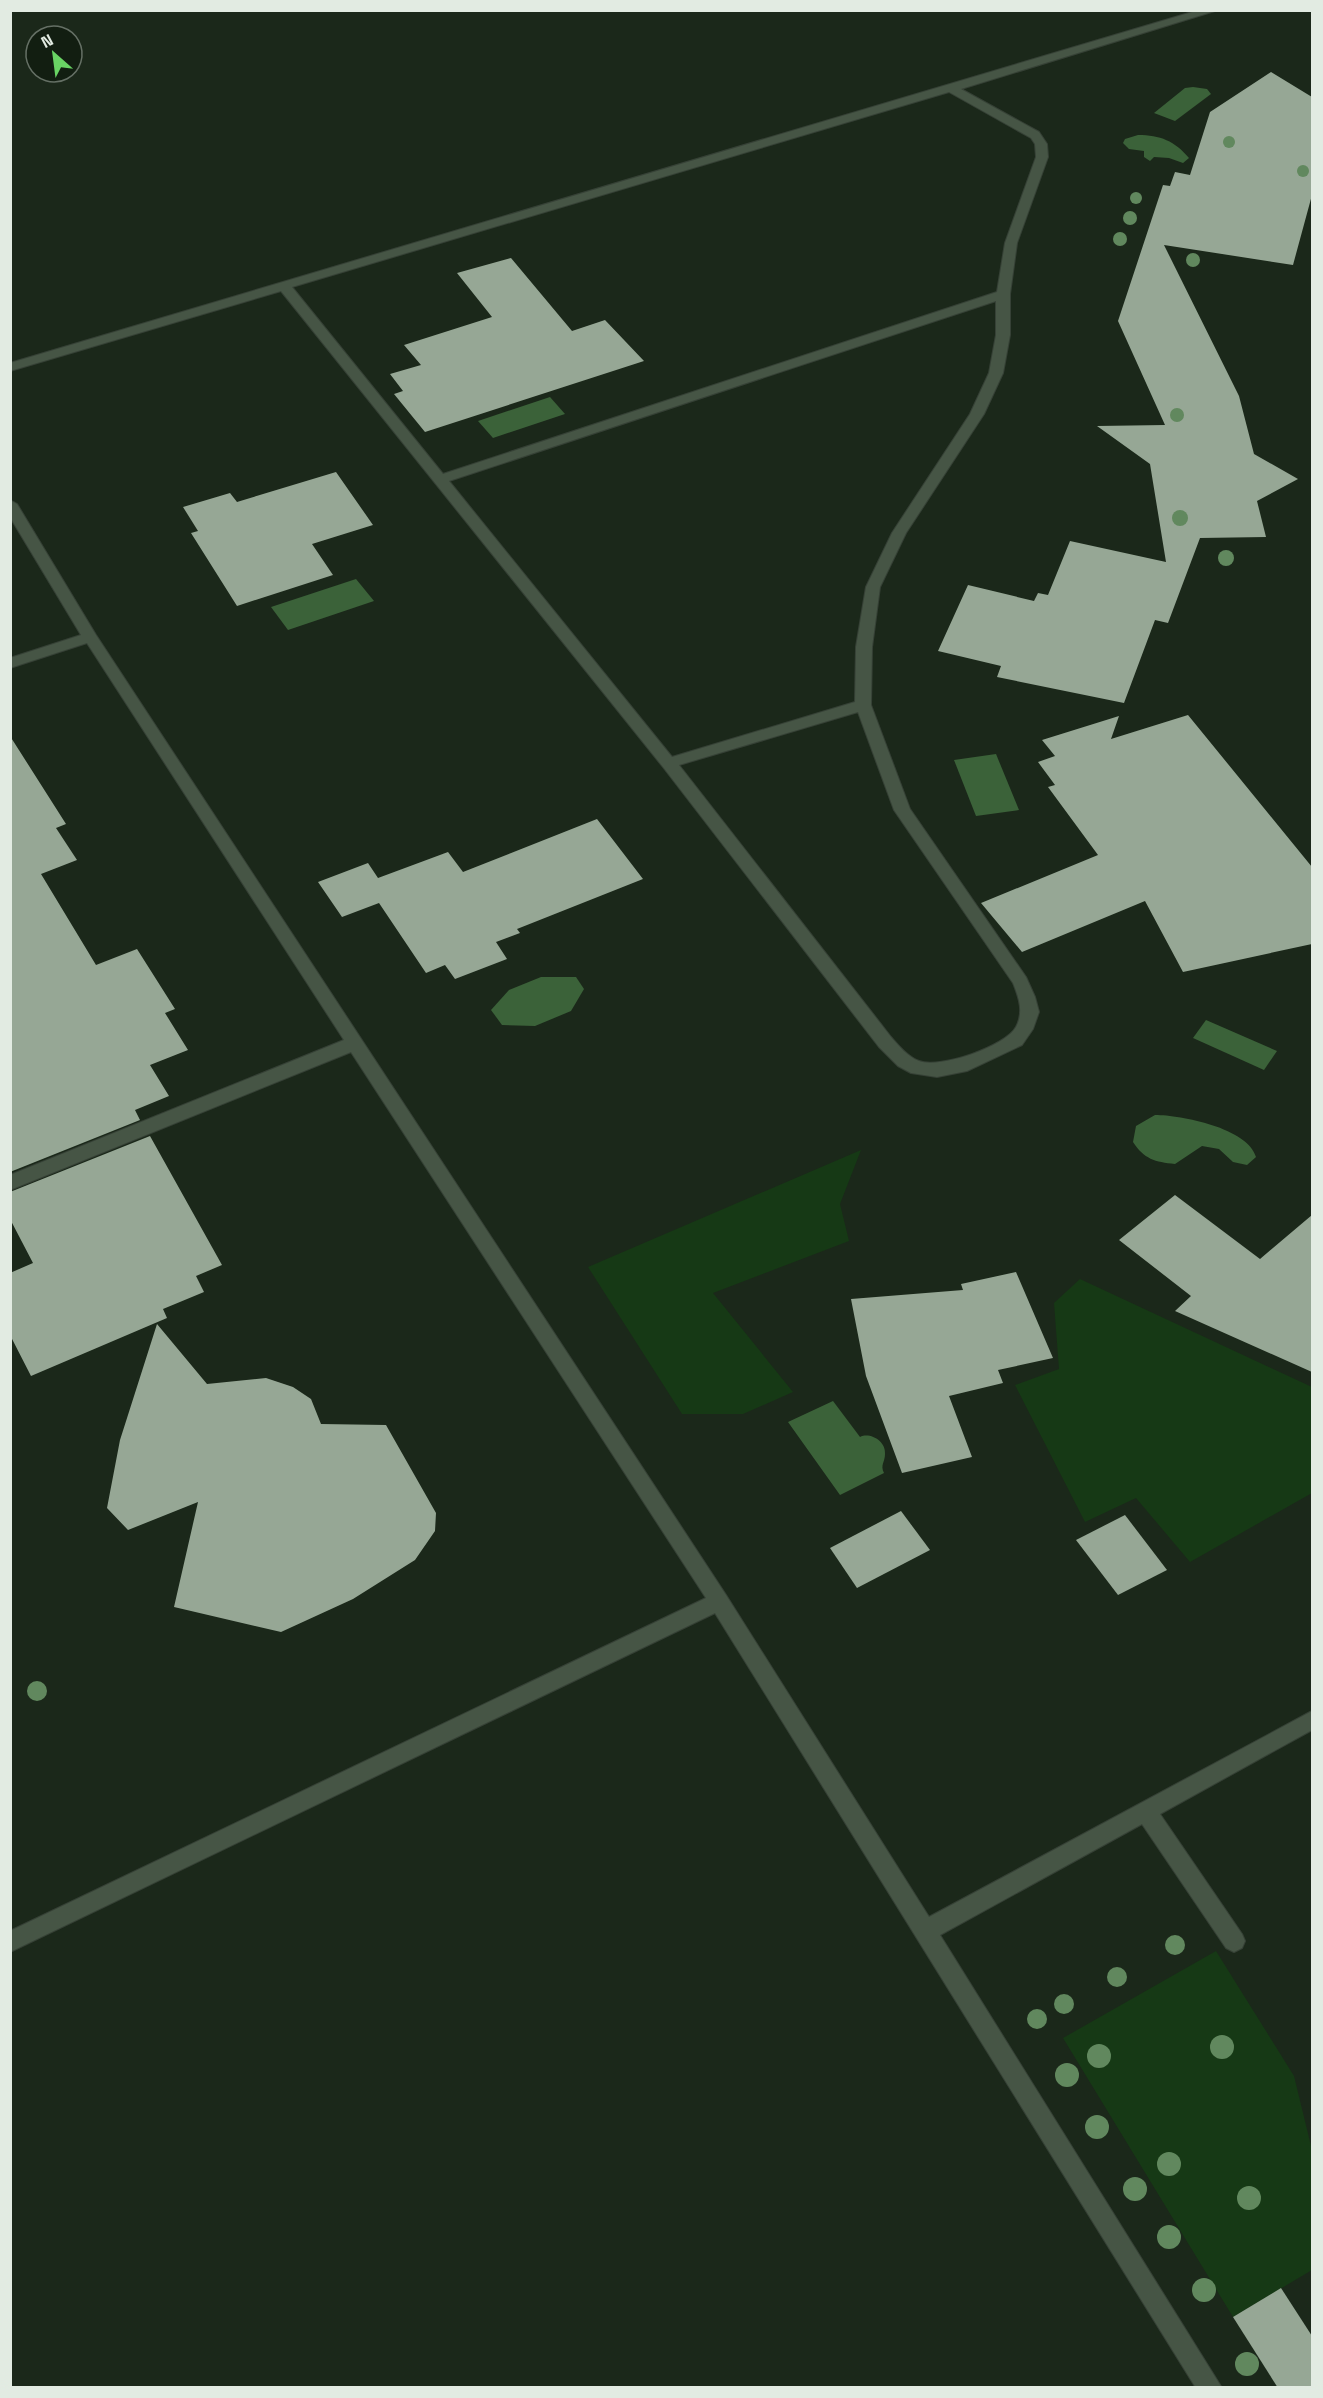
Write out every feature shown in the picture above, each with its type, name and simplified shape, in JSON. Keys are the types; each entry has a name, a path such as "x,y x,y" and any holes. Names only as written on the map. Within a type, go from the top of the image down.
{"street":[{"path":"10,367 1213,10"},
{"path":"284,286 669,762 892,1048 904,1061 917,1068 937,1070 961,1066 1016,1040 1024,1029 1030,1012 1027,997 1020,981 902,810 863,705 864,646 873,587 898,533 977,414 996,373 1003,335 1003,294 1011,243 1042,157 1041,144 1035,135 951,88"},
{"path":"439,480 1003,294"},
{"path":"10,504 90,637 719,1601 1210,2388"},
{"path":"10,663 90,637"},
{"path":"669,762 863,705"},
{"path":"10,1183 355,1043"},
{"path":"10,1942 719,1601"},
{"path":"925,1931 1312,1720"},
{"path":"1146,1811 1234,1941"}],"shaded area":[{"path":"1185,88 1207,89 1211,94 1175,121 1154,113"},
{"path":"1138,135 1166,140 1178,147 1189,158 1183,163 1169,158 1154,157 1150,161 1144,157 1144,151 1129,149 1123,143 1125,139"},
{"path":"550,397 565,414 493,438 478,421"},
{"path":"356,579 374,601 288,630 271,607"},
{"path":"996,754 1019,810 976,816 954,760"},
{"path":"541,977 576,977 584,989 571,1011 535,1026 502,1025 491,1010 509,990"},
{"path":"1206,1020 1277,1051 1264,1070 1193,1038"},
{"path":"1155,1115 1181,1117 1227,1131 1240,1138 1250,1147 1256,1157 1247,1165 1233,1162 1219,1149 1202,1146 1175,1164 1151,1159 1133,1142 1136,1126"},
{"path":"861,1150 840,1204 849,1241 713,1293 793,1392 743,1414 682,1414 588,1267"},
{"path":"1080,1279 1312,1387 1312,1493 1190,1562 1136,1498 1085,1522 1015,1385 1059,1369 1054,1303"},
{"path":"833,1401 860,1437 873,1437 885,1449 884,1473 840,1495 788,1422"},
{"path":"1216,1951 1294,2076 1312,2150 1312,2270 1233,2317 1063,2038"}],"building":[{"path":"1271,72 1312,97 1312,195 1293,265 1164,245 1239,396 1254,454 1298,479 1257,501 1266,537 1200,538 1168,623 1155,620 1124,703 997,677 1001,666 938,651 968,585 1034,601 1038,593 1048,595 1070,541 1166,562 1150,464 1097,426 1165,425 1118,321 1163,185 1170,186 1175,172 1190,175 1210,112"},
{"path":"511,258 572,331 605,320 644,361 425,432 394,394 403,391 390,374 421,365 404,345 492,317 457,273"},
{"path":"336,472 373,525 312,544 333,575 237,606 191,533 198,531 183,507 230,493 237,502"},
{"path":"1188,715 1312,867 1312,944 1183,972 1145,901 1022,952 981,903 1098,855 1048,787 1055,785 1038,762 1055,756 1042,740 1119,716 1111,739"},
{"path":"10,736 66,824 56,828 77,860 41,874 96,965 137,949 175,1009 165,1013 188,1050 150,1065 169,1096 135,1110 140,1120 10,1172"},
{"path":"597,819 643,879 517,929 520,933 496,942 507,959 455,979 445,965 426,973 379,903 342,917 318,882 368,863 378,878 448,852 463,872"},
{"path":"150,1136 222,1265 196,1276 204,1292 163,1309 167,1318 31,1376 10,1335 10,1273 33,1263 10,1219 10,1192"},
{"path":"1175,1195 1260,1259 1312,1215 1312,1372 1175,1311 1191,1296 1119,1240"},
{"path":"1016,1272 1053,1358 998,1370 1003,1383 949,1396 972,1457 902,1473 866,1376 851,1299 963,1290 961,1284"},
{"path":"157,1324 207,1384 266,1378 293,1387 311,1399 321,1424 386,1425 436,1513 435,1531 415,1560 353,1599 281,1632 174,1607 198,1502 128,1530 107,1508 120,1440"},
{"path":"901,1511 930,1550 857,1588 830,1548"},
{"path":"1125,1515 1167,1570 1118,1595 1076,1540"},
{"path":"1281,2288 1312,2336 1312,2388 1278,2388 1233,2317"}]}
